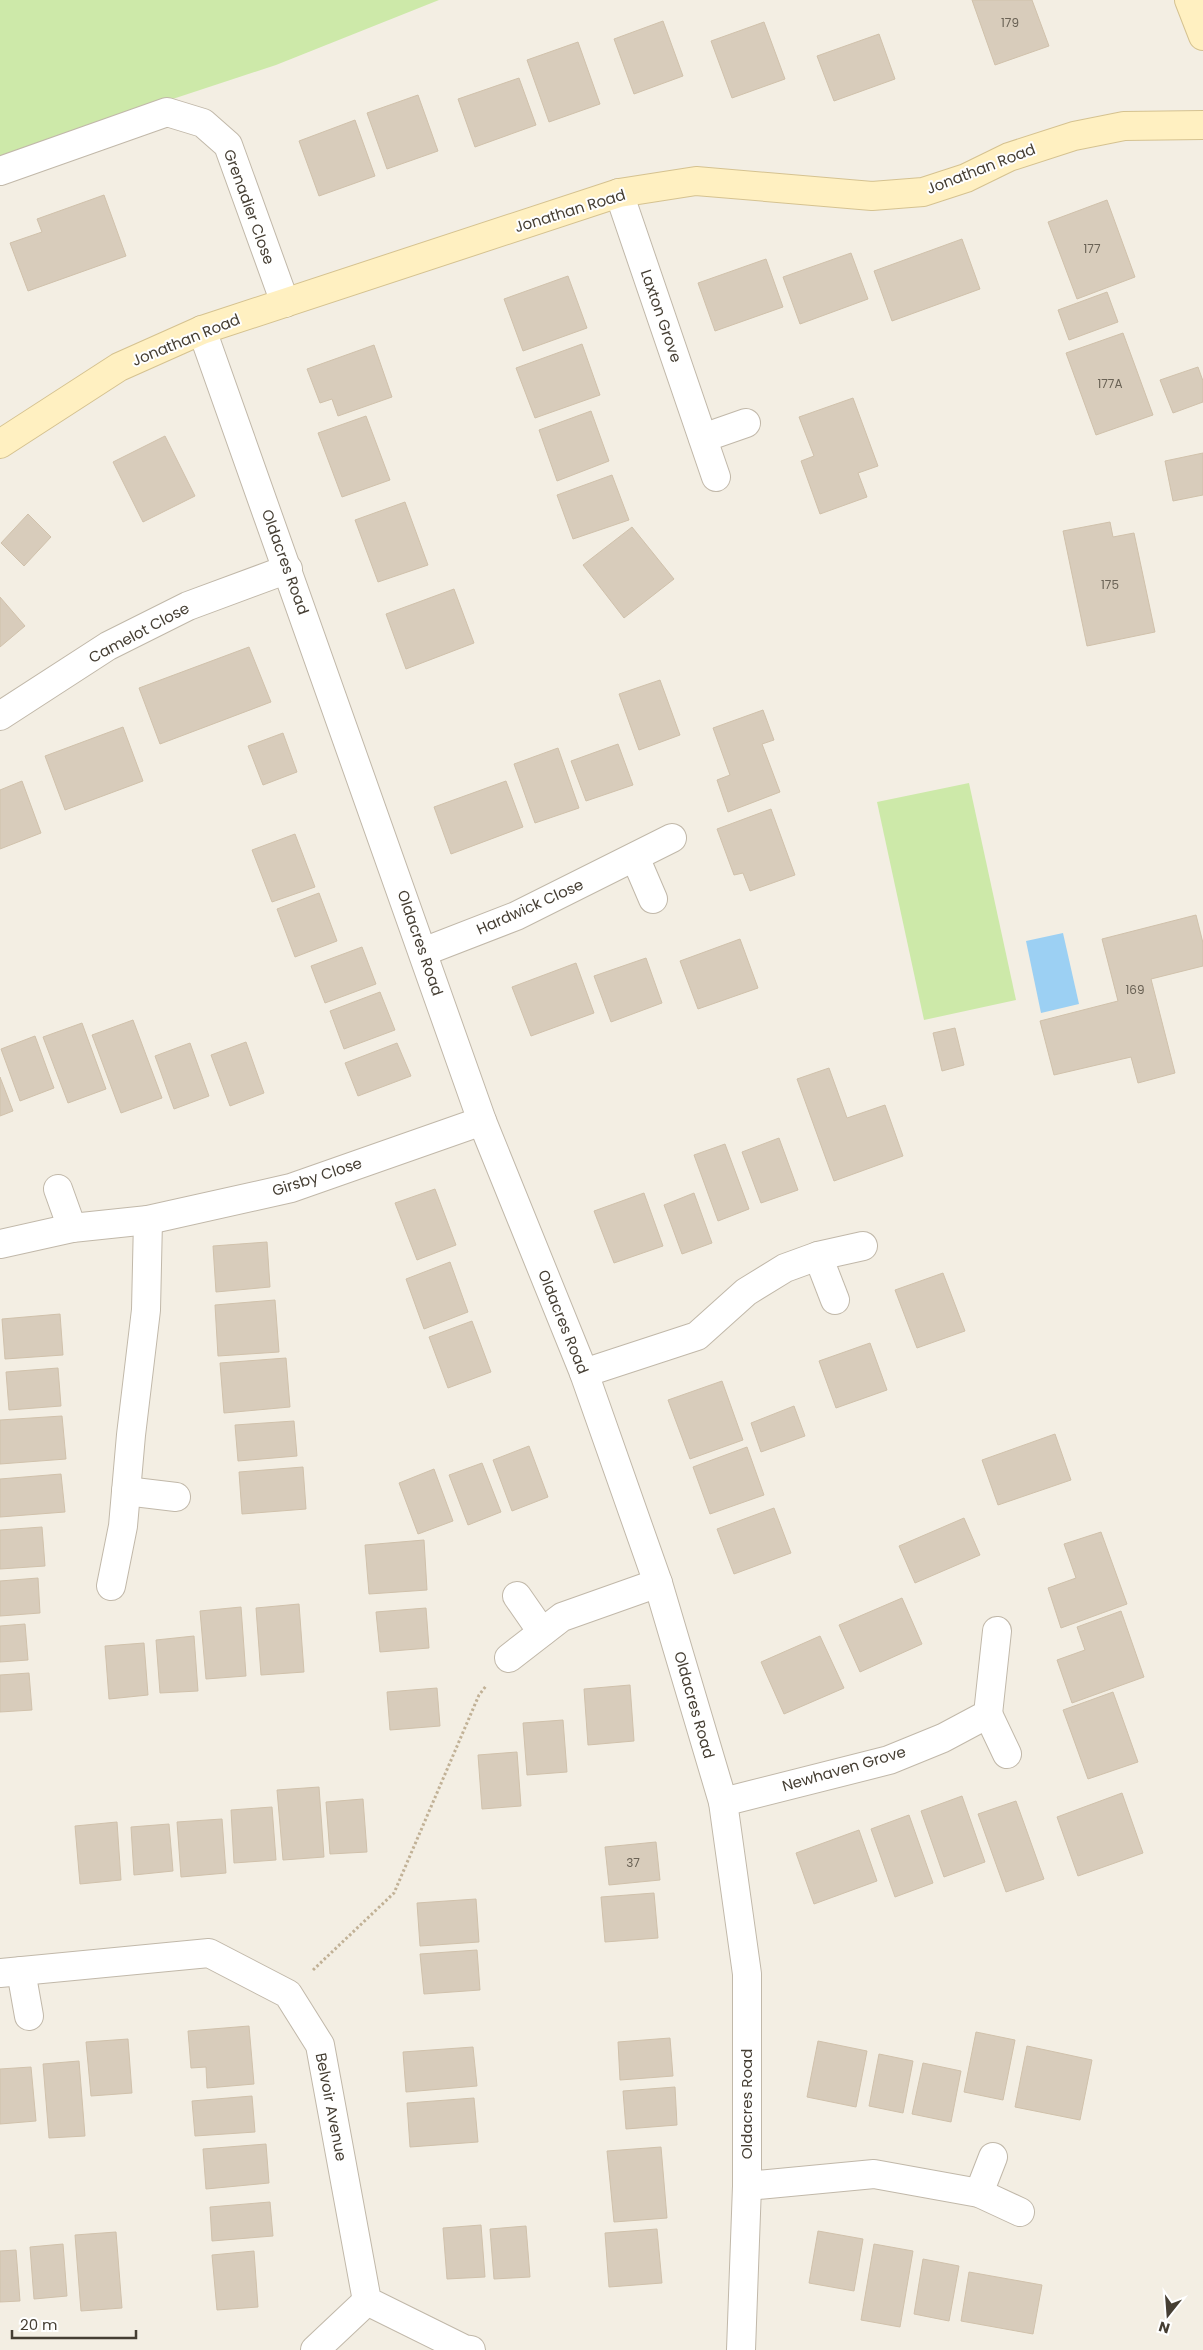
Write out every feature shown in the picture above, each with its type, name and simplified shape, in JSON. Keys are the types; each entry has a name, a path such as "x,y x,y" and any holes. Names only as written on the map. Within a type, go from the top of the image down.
{"street":[{"path":"1189,0 1203,36"},
{"name":"Grenadier Close","path":"0,171 167,112 202,123 228,145 284,303"},
{"name":"Jonathan Road","path":"0,444 119,367 202,330 619,193 696,182 872,196 923,192 966,178 1009,157 1074,136 1124,126 1203,125"},
{"name":"Laxton Grove","path":"619,193 716,477"},
{"name":"Oldacres Road","path":"202,330 482,1121 584,1373 658,1584 723,1802 747,1974 747,2186 741,2350"},
{"path":"703,438 746,423"},
{"name":"Camelot Close","path":"0,716 108,646 188,606 288,569"},
{"name":"Hardwick Close","path":"423,952 516,916 672,838"},
{"path":"635,857 652,899"},
{"name":"Girsby Close","path":"0,1244 72,1228 148,1220 291,1188 482,1121"},
{"path":"58,1189 72,1228"},
{"path":"111,1586 122,1526 146,1310 148,1220"},
{"path":"584,1373 697,1336 746,1292 785,1268 818,1256 863,1246"},
{"path":"818,1256 835,1300"},
{"path":"126,1490 176,1497"},
{"path":"509,1658 562,1616 658,1584"},
{"path":"516,1596 542,1632"},
{"path":"997,1631 988,1714 1007,1754"},
{"name":"Newhaven Grove","path":"723,1802 889,1760 942,1738 988,1714"},
{"path":"29,2016 10,1972 209,1953 288,1994"},
{"name":"Belvoir Avenue","path":"288,1994 320,2045 368,2301"},
{"path":"979,2193 993,2157"},
{"path":"747,2186 874,2174 979,2193 1020,2212"},
{"path":"315,2350 368,2301 471,2350"}],"path":[{"path":"288,1994 394,1893 479,1694 509,1658"}],"green space":[{"path":"0,0 439,0 276,65 0,156"},
{"path":"969,783 1016,1000 924,1020 877,802"}],"water":[{"path":"1063,933 1079,1004 1041,1013 1026,941"}],"building":[{"path":"972,0 1032,0 1049,46 995,65"},
{"path":"663,21 683,76 634,94 614,39"},
{"path":"764,22 785,79 732,98 711,41"},
{"path":"879,34 895,79 834,101 817,56"},
{"path":"578,42 600,104 549,122 527,60"},
{"path":"519,78 536,125 475,147 458,99"},
{"path":"418,95 438,151 387,169 367,113"},
{"path":"355,120 375,176 319,196 299,141"},
{"path":"104,195 126,256 28,291 10,243 42,232 37,219"},
{"path":"1107,200 1135,277 1077,299 1048,222"},
{"path":"962,239 980,289 892,321 874,271"},
{"path":"851,253 868,299 800,324 783,277"},
{"path":"766,259 783,307 715,331 698,283"},
{"path":"568,276 587,328 523,351 504,299"},
{"path":"1107,292 1118,322 1069,340 1058,310"},
{"path":"1123,333 1153,415 1096,435 1066,353"},
{"path":"582,344 600,395 535,418 516,368"},
{"path":"374,345 392,397 338,416 332,399 320,403 307,369"},
{"path":"1198,367 1203,381 1203,402 1173,413 1160,380"},
{"path":"853,398 878,466 858,473 867,497 820,514 801,461 814,456 799,417"},
{"path":"591,411 609,461 557,481 539,430"},
{"path":"366,416 390,480 342,497 318,433"},
{"path":"165,436 195,496 143,522 113,462"},
{"path":"1203,453 1203,495 1173,501 1165,461"},
{"path":"612,475 629,520 573,539 557,495"},
{"path":"405,502 428,565 378,582 355,520"},
{"path":"28,514 51,537 24,566 1,543"},
{"path":"1110,522 1113,537 1134,533 1155,632 1087,646 1063,531"},
{"path":"632,527 674,579 624,618 583,565"},
{"path":"454,589 474,643 406,669 386,614"},
{"path":"0,597 25,626 0,647"},
{"path":"249,647 271,702 160,744 139,688"},
{"path":"660,680 680,735 639,750 619,694"},
{"path":"763,710 774,740 762,744 780,792 728,812 717,780 730,775 713,728"},
{"path":"123,727 143,781 65,810 45,756"},
{"path":"283,733 297,772 263,785 248,746"},
{"path":"618,744 633,785 586,801 571,761"},
{"path":"558,748 579,808 535,823 514,764"},
{"path":"22,781 41,833 0,849 0,790"},
{"path":"506,781 523,827 451,854 434,807"},
{"path":"771,809 795,875 750,891 743,873 734,875 717,829"},
{"path":"295,834 315,887 272,902 252,850"},
{"path":"319,893 337,941 295,957 277,909"},
{"path":"1196,915 1203,943 1203,966 1151,979 1175,1073 1138,1083 1131,1057 1054,1075 1040,1021 1118,1001 1102,939"},
{"path":"740,939 758,988 698,1009 680,961"},
{"path":"362,947 376,984 325,1003 311,966"},
{"path":"646,958 662,1003 611,1022 594,976"},
{"path":"576,963 594,1013 531,1036 512,987"},
{"path":"380,992 395,1030 344,1049 330,1011"},
{"path":"133,1020 162,1098 121,1113 92,1035"},
{"path":"82,1023 106,1089 68,1103 43,1037"},
{"path":"955,1028 964,1065 942,1071 933,1033"},
{"path":"35,1036 54,1088 20,1101 1,1049"},
{"path":"246,1042 264,1093 230,1106 211,1055"},
{"path":"190,1043 209,1096 174,1109 155,1056"},
{"path":"397,1043 411,1076 358,1096 345,1063"},
{"path":"829,1068 847,1118 885,1105 903,1156 834,1181 797,1079"},
{"path":"0,1077 13,1111 0,1116"},
{"path":"779,1138 798,1190 761,1203 742,1152"},
{"path":"725,1144 749,1209 718,1221 694,1155"},
{"path":"435,1189 456,1245 417,1260 395,1203"},
{"path":"644,1193 663,1246 614,1263 594,1211"},
{"path":"694,1193 712,1243 682,1254 664,1205"},
{"path":"267,1242 270,1287 216,1292 213,1246"},
{"path":"450,1262 468,1312 424,1329 406,1279"},
{"path":"943,1273 965,1331 917,1348 895,1290"},
{"path":"275,1300 279,1352 218,1356 215,1305"},
{"path":"60,1314 63,1355 5,1359 2,1319"},
{"path":"472,1321 491,1372 448,1388 429,1337"},
{"path":"870,1343 887,1390 836,1408 819,1361"},
{"path":"286,1358 290,1407 224,1413 220,1363"},
{"path":"58,1368 61,1406 9,1410 6,1372"},
{"path":"722,1381 743,1440 690,1459 668,1400"},
{"path":"794,1406 805,1436 761,1452 751,1423"},
{"path":"62,1416 66,1459 0,1464 0,1420"},
{"path":"294,1421 297,1456 238,1461 235,1425"},
{"path":"1055,1434 1071,1480 998,1505 982,1460"},
{"path":"529,1446 548,1497 512,1511 493,1460"},
{"path":"747,1447 764,1495 710,1514 693,1467"},
{"path":"482,1463 501,1512 468,1525 449,1475"},
{"path":"303,1467 306,1509 242,1514 239,1472"},
{"path":"434,1469 453,1521 418,1534 399,1483"},
{"path":"61,1474 65,1512 0,1517 0,1479"},
{"path":"774,1508 791,1553 734,1574 717,1529"},
{"path":"964,1518 980,1555 915,1583 899,1546"},
{"path":"42,1527 45,1566 0,1569 0,1530"},
{"path":"1101,1532 1127,1604 1061,1628 1048,1588 1076,1578 1064,1544"},
{"path":"424,1540 427,1590 369,1594 365,1545"},
{"path":"38,1578 40,1613 0,1616 0,1581"},
{"path":"902,1598 922,1644 860,1672 839,1625"},
{"path":"299,1604 304,1672 261,1675 256,1608"},
{"path":"241,1607 246,1676 206,1679 200,1611"},
{"path":"426,1608 429,1648 380,1652 376,1612"},
{"path":"1121,1611 1144,1677 1072,1703 1057,1660 1085,1650 1077,1627"},
{"path":"25,1624 28,1660 0,1662 0,1626"},
{"path":"194,1636 198,1691 160,1693 156,1640"},
{"path":"820,1636 844,1688 784,1714 761,1662"},
{"path":"144,1643 148,1695 109,1699 105,1646"},
{"path":"29,1673 32,1710 0,1712 0,1675"},
{"path":"630,1685 634,1741 588,1745 584,1689"},
{"path":"437,1688 440,1726 390,1730 387,1692"},
{"path":"1113,1692 1138,1762 1088,1779 1063,1710"},
{"path":"563,1720 567,1772 527,1775 523,1723"},
{"path":"517,1752 521,1806 482,1809 478,1755"},
{"path":"319,1787 324,1857 283,1860 277,1790"},
{"path":"1122,1793 1143,1853 1078,1876 1057,1817"},
{"path":"962,1796 985,1862 944,1877 921,1811"},
{"path":"363,1799 367,1852 330,1854 326,1802"},
{"path":"1016,1801 1044,1879 1006,1892 978,1814"},
{"path":"272,1807 276,1860 234,1863 231,1810"},
{"path":"909,1815 933,1883 895,1897 871,1829"},
{"path":"222,1819 226,1873 181,1877 177,1822"},
{"path":"117,1822 121,1880 80,1884 75,1826"},
{"path":"169,1824 173,1871 134,1875 131,1827"},
{"path":"859,1830 877,1881 814,1904 796,1853"},
{"path":"656,1842 660,1880 609,1885 605,1847"},
{"path":"654,1893 658,1938 605,1942 601,1897"},
{"path":"476,1899 479,1942 420,1946 417,1903"},
{"path":"477,1950 480,1990 424,1994 420,1954"},
{"path":"249,2026 254,2084 207,2088 206,2067 191,2068 188,2031"},
{"path":"976,2032 1015,2040 1003,2100 964,2092"},
{"path":"670,2038 673,2076 620,2080 618,2042"},
{"path":"128,2039 132,2093 91,2096 86,2042"},
{"path":"818,2041 867,2051 856,2107 807,2097"},
{"path":"1027,2046 1092,2060 1080,2120 1015,2107"},
{"path":"473,2047 477,2086 406,2092 403,2052"},
{"path":"879,2054 913,2061 903,2113 869,2106"},
{"path":"79,2061 85,2136 49,2138 43,2064"},
{"path":"923,2063 961,2071 951,2122 912,2114"},
{"path":"31,2067 36,2121 0,2124 0,2069"},
{"path":"675,2087 677,2125 626,2129 623,2091"},
{"path":"252,2096 255,2132 195,2136 192,2101"},
{"path":"474,2098 478,2142 410,2147 407,2103"},
{"path":"266,2144 269,2183 206,2189 203,2149"},
{"path":"661,2147 667,2218 614,2222 607,2151"},
{"path":"270,2202 273,2236 212,2241 210,2207"},
{"path":"481,2225 485,2277 447,2279 443,2228"},
{"path":"526,2226 530,2277 494,2279 490,2229"},
{"path":"657,2229 662,2283 609,2287 605,2233"},
{"path":"818,2231 863,2239 854,2291 809,2283"},
{"path":"116,2232 122,2308 81,2311 75,2235"},
{"path":"63,2244 67,2296 34,2299 30,2247"},
{"path":"874,2244 913,2251 900,2327 861,2320"},
{"path":"16,2250 20,2301 0,2302 0,2251"},
{"path":"254,2251 258,2307 217,2310 212,2255"},
{"path":"923,2259 959,2266 949,2321 914,2314"},
{"path":"969,2272 1042,2285 1033,2334 961,2321"}]}
